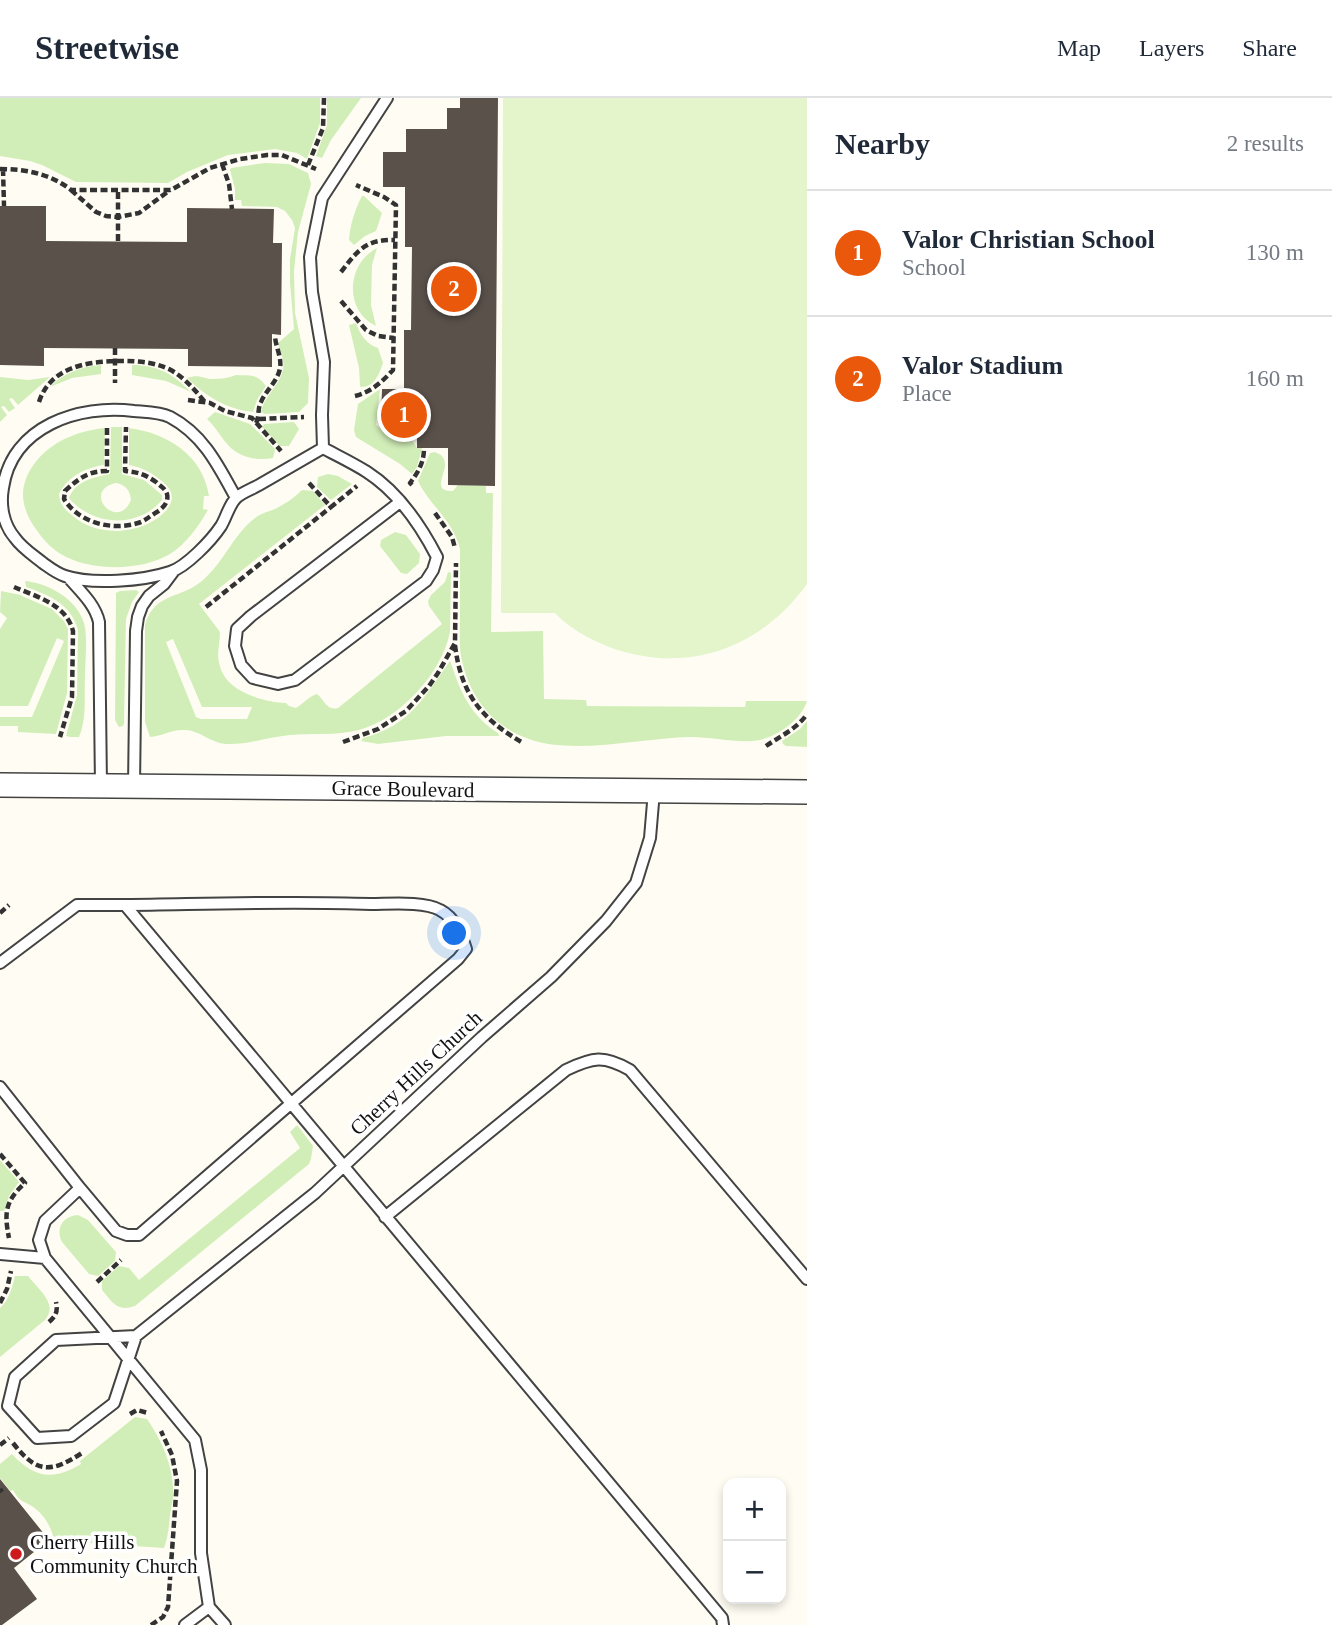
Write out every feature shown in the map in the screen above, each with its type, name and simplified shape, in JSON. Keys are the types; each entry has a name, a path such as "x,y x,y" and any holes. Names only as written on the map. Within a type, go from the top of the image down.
{"street":[{"name":"Grace Boulevard","path":"0,785 807,792"}],"lane":[{"path":"323,448 324,362 312,292 310,257 322,198 387,98"},
{"path":"173,572 119,581 68,577 51,570 28,551 13,537 4,518 1,501 9,463 23,443 42,428 90,411 126,410 169,416 194,434 212,454 236,498"},
{"path":"323,448 371,475 392,491 425,533 437,557 426,581 295,680 278,684 253,677 241,665 235,646 237,629 400,502"},
{"path":"134,786 135,631 138,617 149,596 220,527 236,498 323,448"},
{"path":"68,577 91,604 99,622 101,786"},
{"name":"Cherry Hills Church","path":"136,1336 315,1193 551,977 606,921 636,883 650,838 654,791"},
{"path":"0,964 77,905 308,902 420,905 439,909 452,918 466,949 458,959 139,1235 116,1231 0,1087"},
{"path":"125,905 722,1618 723,1625"},
{"path":"385,1217 566,1070 598,1059 616,1062 630,1070 807,1279"},
{"path":"80,1188 45,1221 39,1240 45,1258 195,1440 201,1470 201,1553 209,1607 225,1625"},
{"path":"0,1254 45,1258"},
{"path":"136,1336 114,1403 71,1436 37,1438 8,1406 15,1377 56,1340 136,1336"},
{"path":"185,1625 209,1607"}],"path":[{"path":"308,165 323,128 324,98"},
{"path":"4,206 2,169 27,171 59,180 96,212 118,217 139,213 170,190 210,167 222,164 253,157 282,155 316,169"},
{"path":"222,164 229,184 232,209"},
{"path":"355,396 365,394 393,370 396,205 356,186"},
{"path":"71,190 170,190"},
{"path":"118,190 118,241"},
{"path":"341,272 365,246 374,241 395,240"},
{"path":"341,301 366,331 377,336 394,338"},
{"path":"257,421 261,402 280,369 275,335"},
{"path":"115,348 115,383"},
{"path":"39,402 43,390 53,379 67,371 95,362 115,361 148,362 171,370 182,377 205,402"},
{"path":"188,400 205,402 252,418 282,453"},
{"path":"107,410 107,471 84,475 65,491 64,499 84,519 116,526 146,519 161,509 167,496 164,489 139,472 125,471 126,410"},
{"path":"257,421 304,417"},
{"path":"417,491 410,483 421,466 424,448"},
{"path":"206,607 371,475"},
{"path":"309,483 331,507"},
{"path":"430,506 452,537 456,550 455,643 461,677 481,712 504,732 523,743"},
{"path":"14,587 51,603 61,610 71,623 73,687 60,737"},
{"path":"343,742 377,729 406,711 429,685 455,643"},
{"path":"766,746 790,730 807,714"},
{"path":"0,913 9,905"},
{"path":"0,1154 25,1184 10,1200 6,1210 10,1239"},
{"path":"97,1282 121,1261"},
{"path":"0,1270 11,1270 7,1289 0,1303"},
{"path":"43,1327 54,1318 58,1309 55,1300"},
{"path":"128,1415 137,1410 147,1412 153,1417"},
{"path":"150,1625 163,1617 169,1607 177,1481 172,1455 158,1425"},
{"path":"5,1432 26,1459 37,1465 50,1468 66,1464 85,1452"},
{"path":"0,1445 9,1438"}],"green space":[{"path":"0,98 320,98 320,123 307,159 297,153 275,149 228,155 168,183 76,182 42,165 0,156"},
{"path":"327,98 361,98 331,140 322,158 316,156 327,125"},
{"path":"503,98 807,98 807,584 788,607 767,626 719,651 693,657 638,655 594,640 555,613 501,613"},
{"path":"265,163 289,164 308,173 311,184 298,232 294,271 295,313 309,378 308,403 299,412 261,412 282,374 283,360 278,343 294,329 290,259 295,228 285,211 277,207 242,206 241,200 235,200 230,170"},
{"path":"362,196 382,213 376,231 354,245 349,240 350,229"},
{"path":"377,248 372,265 371,305 376,326 358,310 353,287 359,265"},
{"path":"356,323 364,338 378,348 383,363 373,382 361,387 349,325"},
{"path":"101,365 101,374 72,378 50,387 73,371"},
{"path":"132,365 164,372 191,392 166,381 132,375"},
{"path":"236,375 256,377 266,386 253,412 217,401 187,378 197,376 218,379"},
{"path":"0,377 28,380 50,377 18,405 12,398 9,399 15,408 9,412 4,406 1,407 7,415 0,422"},
{"path":"380,389 376,425 407,436 417,448 422,448 417,467 412,474 356,437 354,430 358,404"},
{"path":"215,412 250,424 275,449 273,458 249,458 233,450 207,419"},
{"path":"294,422 299,429 289,446 280,446 262,427 264,424"},
{"path":"111,427 122,427 122,474 144,480 162,495 162,500 141,516 115,520 90,514 69,498 80,484 110,474","holes":["115,483 126,488 131,500 125,509 118,512 105,507 101,494 105,488"]},
{"path":"105,428 104,465 78,474 67,482 59,494 65,509 83,523 106,530 132,529 153,521 170,505 171,492 166,485 149,472 129,465 129,428 157,435 181,448 199,469 205,482 209,496 204,496 203,509 208,510 187,540 159,560 118,567 78,562 50,546 27,514 24,486 26,477 38,459 52,446 68,437"},
{"path":"430,453 441,455 445,462 441,482 443,489 453,491 458,485 486,486 486,493 493,493 491,632 543,631 544,699 586,700 587,706 745,707 746,701 807,701 800,714 782,730 767,738 752,741 691,737 598,745 561,745 525,738 500,724 477,699 462,662 460,549 457,539 418,481"},
{"path":"328,474 352,484 331,500 317,487 318,477"},
{"path":"302,490 313,491 325,505 199,604 220,632 218,654 224,675 238,689 257,698 286,703 296,708 317,694 328,706 338,708 442,624 428,601 445,582 448,572 451,573 450,632 429,678 404,705 389,716 350,732 290,735 234,744 221,743 186,730 150,737 145,722 145,625 149,614 162,601 203,580 255,518 282,505","holes":["173,639 202,707 252,707 247,719 196,717 166,642"]},
{"path":"395,532 406,535 420,554 419,563 407,574 401,573 380,546 381,540"},
{"path":"25,581 43,585 60,594 75,607 84,623 85,707 79,737 66,736 77,695 78,630 75,621 65,607 51,597 26,587"},
{"path":"136,590 139,592 126,619 124,723 119,727 115,720 116,593"},
{"path":"1,591 21,595 52,609 68,629 67,693 56,734 18,732 18,726 0,726 0,717 32,717 64,641 57,638 28,706 0,706 0,629 7,618 0,612"},
{"path":"450,661 469,705 499,736 446,736 378,744 361,741 405,718"},
{"path":"807,721 807,747 783,744 782,741"},
{"path":"296,1126 313,1146 309,1164 135,1306 120,1307 102,1290 102,1281 119,1266 129,1268 139,1280 300,1148 290,1132"},
{"path":"0,1160 19,1182 9,1196 4,1211 0,1211"},
{"path":"78,1215 88,1220 116,1252 115,1261 98,1276 89,1274 60,1237 59,1232 64,1220"},
{"path":"15,1276 28,1276 46,1297 49,1314 0,1357 0,1308 8,1298"},
{"path":"135,1417 147,1419 163,1447 170,1467 173,1499 164,1548 89,1543 55,1544 44,1517 20,1499 13,1490 10,1491 0,1478 0,1464 12,1454 36,1472 53,1475 61,1473 81,1464 80,1461"}],"building":[{"path":"460,98 498,98 495,486 448,485 448,448 417,448 417,426 381,425 382,389 404,389 404,330 411,330 412,247 405,247 405,187 383,187 383,152 406,152 406,129 447,129 447,108 460,108"},
{"path":"0,206 46,206 46,241 187,242 187,208 274,209 273,243 282,243 281,335 272,334 272,367 188,366 188,349 44,348 44,366 0,365"},
{"name":"Cherry Hills Community Church","path":"0,1479 49,1540 14,1568 37,1599 2,1625 0,1625"}],"place":[{"name":"Valor Stadium","path":"454,289"},
{"name":"Valor Christian School","path":"404,415"},
{"name":"Cherry Hills Community Church","path":"16,1554"}]}
